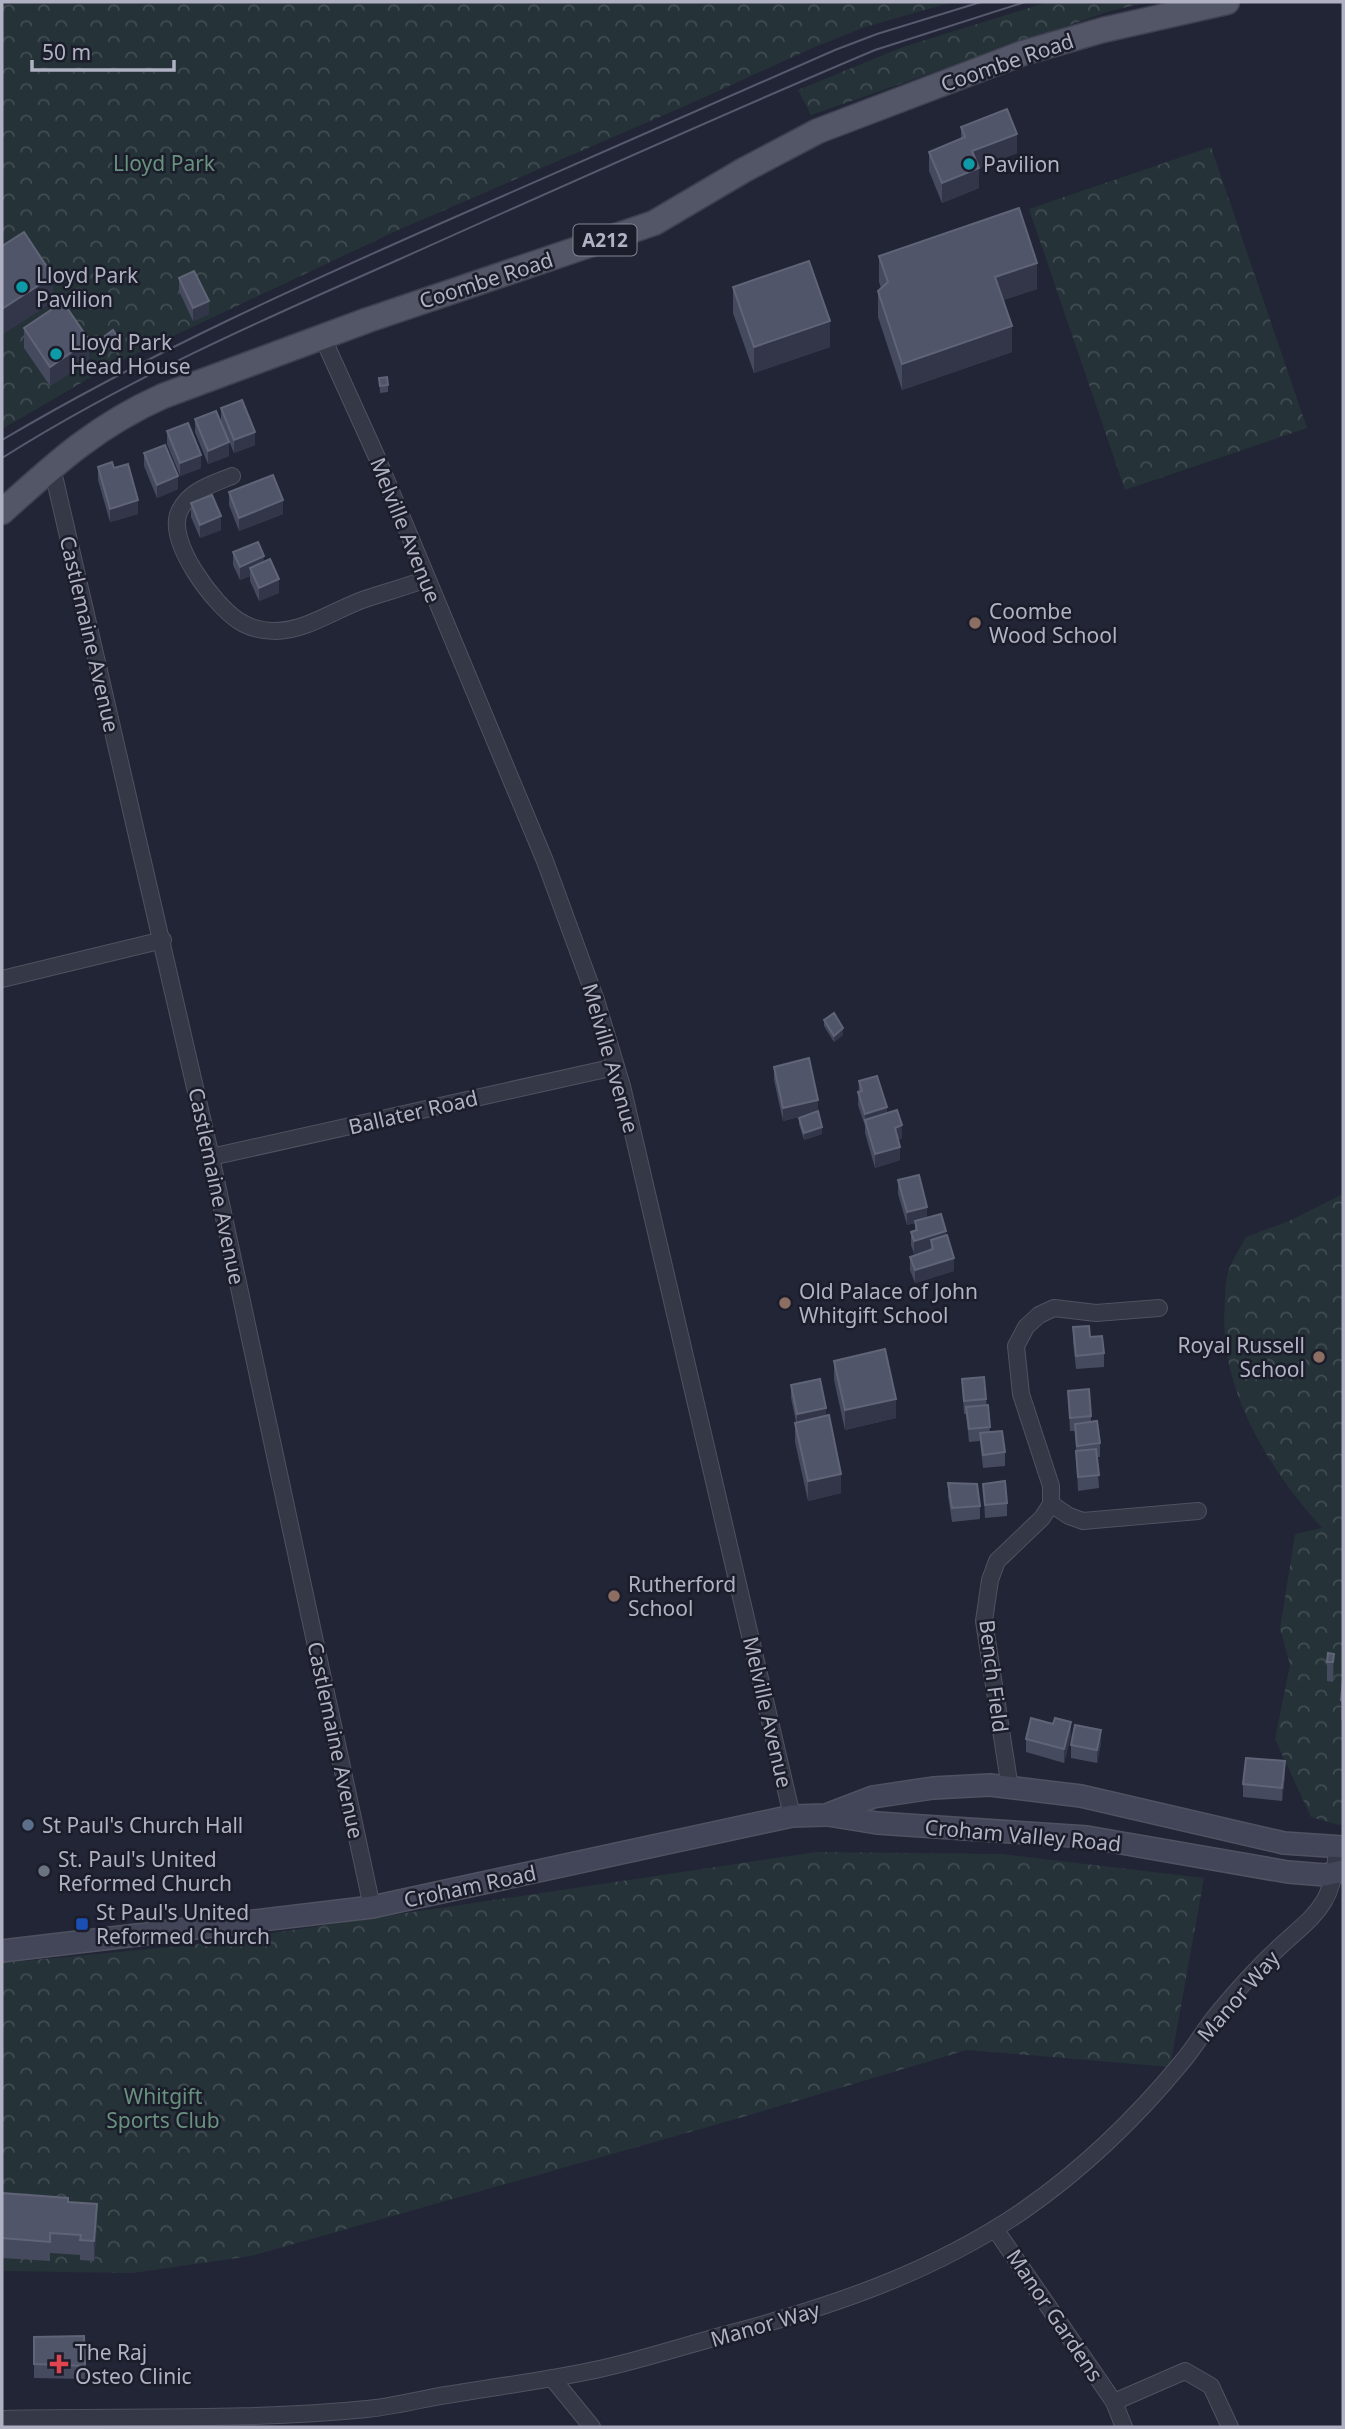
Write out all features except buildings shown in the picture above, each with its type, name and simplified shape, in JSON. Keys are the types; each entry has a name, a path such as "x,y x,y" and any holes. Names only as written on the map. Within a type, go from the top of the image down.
{"main road":[{"name":"Coombe Road","path":"2,512 95,432 135,409 197,382 322,336 654,223 744,170 818,131 1023,53 1103,30 1227,2"}],"street":[{"name":"Melville Avenue","path":"322,336 375,453 545,861 596,1000 622,1086 792,1816"},
{"name":"Castlemaine Avenue","path":"50,469 55,480 110,725 163,940 372,1907"},
{"path":"232,476 198,491 186,500 178,513 177,529 190,582 240,622 258,629 277,631 305,624 363,600 426,579"},
{"path":"2,979 163,940"},
{"name":"Ballater Road","path":"211,1157 615,1066"},
{"path":"1159,1308 1096,1313 1054,1308 1039,1315 1026,1327 1016,1346 1021,1394 1051,1486 1051,1504 1069,1516 1083,1521 1198,1511"},
{"name":"Bench Field","path":"1010,1788 984,1621 990,1580 997,1561 1042,1518 1051,1504"},
{"name":"Croham Valley Road","path":"933,1788 990,1785 1081,1796 1284,1843 1340,1847"},
{"name":"Croham Road","path":"2,1951 372,1907 792,1816 826,1815 873,1797 933,1788"},
{"name":"Croham Valley Road","path":"826,1815 877,1823 1087,1837 1289,1872 1325,1875 1339,1872"},
{"name":"Manor Way","path":"2,2419 255,2416 371,2409 620,2364 833,2304 926,2266 1026,2209 1084,2162 1141,2110 1262,1964 1316,1916 1339,1872 1340,1847"},
{"name":"Manor Gardens","path":"995,2229 1114,2402 1124,2427"},
{"name":"Manor Gardens","path":"1114,2402 1185,2371 1210,2386 1230,2427"},
{"path":"552,2378 592,2427"}],"green space":[{"name":"Lloyd Park","path":"2,2 953,2 865,27 810,49 396,231 112,365 2,429"},
{"path":"1048,2 1149,2 1110,11 811,115 798,90 903,47"},
{"path":"1211,147 1307,428 1125,490 1029,209"},
{"path":"1343,1194 1343,1824 1339,1825 1311,1817 1275,1739 1290,1665 1280,1629 1295,1534 1322,1528 1302,1505 1265,1452 1238,1395 1229,1365 1225,1334 1225,1293 1227,1276 1246,1237 1289,1221"},
{"name":"Whitgift Sports Club","path":"816,1852 1002,1854 1204,1878 1170,2067 967,2050 743,2117 251,2256 133,2273 2,2271 2,1963 192,1945"}],"tram line":[{"path":"2,440 171,348 403,240 835,50 981,2"},
{"path":"2,458 49,429 147,376 298,304 875,50 1025,2"}],"place":[{"name":"Pavilion","path":"969,164"},
{"name":"Lloyd Park Pavilion","path":"22,287"},
{"name":"Lloyd Park Head House","path":"56,354"},
{"name":"Coombe Wood School","path":"975,623"},
{"name":"Old Palace of John Whitgift School","path":"785,1303"},
{"name":"Royal Russell School","path":"1319,1357"},
{"name":"Rutherford School","path":"614,1596"},
{"name":"St Paul's Church Hall","path":"28,1825"},
{"name":"St. Paul's United Reformed Church","path":"44,1871"},
{"name":"St Paul's United Reformed Church","path":"82,1924"},
{"name":"The Raj Osteo Clinic","path":"59,2364"}]}
